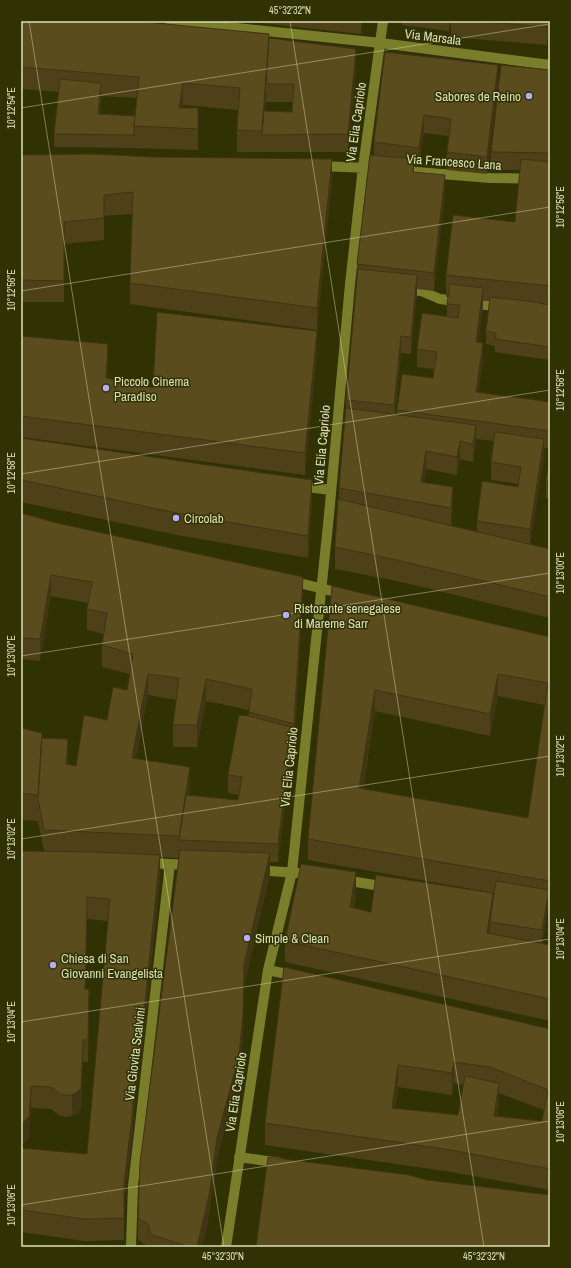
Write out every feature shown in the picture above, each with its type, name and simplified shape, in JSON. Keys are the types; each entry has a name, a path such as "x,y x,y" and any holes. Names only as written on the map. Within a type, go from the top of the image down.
{"street":[{"name":"Via Marsala","path":"170,21 381,44 550,65"},
{"name":"Via Elia Capriolo","path":"226,1247 268,970 292,872 320,589 333,515 331,490 343,421 363,168 383,21"},
{"path":"307,166 379,169"},
{"name":"Via Francesco Lana","path":"395,170 490,178 550,180"},
{"path":"397,289 420,291 440,298 511,308"},
{"path":"293,485 331,490"},
{"path":"282,579 351,596"},
{"path":"138,863 200,866"},
{"name":"Via Giovita Scalvini","path":"131,1247 133,1186 170,864"},
{"path":"246,869 292,872 306,875"},
{"path":"335,879 397,889"},
{"path":"268,970 306,978"},
{"path":"240,1157 294,1165"}],"building":[{"path":"21,21 135,21 269,34 262,131 237,130 240,88 183,83 179,108 198,108 198,129 134,126 139,77 21,67"},
{"path":"476,21 548,21 547,27"},
{"path":"269,38 356,49 348,134 262,135 264,111 292,112 294,84 266,84"},
{"path":"385,52 498,65 487,157 447,152 451,119 424,115 419,148 374,142"},
{"path":"501,65 550,70 550,153 491,152"},
{"path":"60,79 101,83 98,114 135,116 134,135 54,134"},
{"path":"92,154 153,157 332,159 317,308 130,283 133,192 104,195 104,218 64,222 64,281 21,280 21,155"},
{"path":"370,155 414,159 413,172 445,175 434,273 357,264"},
{"path":"521,159 550,162 550,286 446,275 453,215 515,222"},
{"path":"358,269 417,275 411,337 401,336 394,405 346,400"},
{"path":"450,284 483,288 476,342 483,343 476,392 550,402 550,431 397,410 402,374 433,378 437,352 417,349 422,313 458,318 460,305 447,304"},
{"path":"490,297 550,305 550,347 495,339 496,333 486,331"},
{"path":"157,312 317,331 305,453 21,416 21,336 108,344 106,378 153,388"},
{"path":"346,408 476,425 473,444 460,441 457,457 426,451 421,482 453,487 451,508 339,488"},
{"path":"495,432 544,439 530,529 477,521 482,481 518,487 521,467 491,462"},
{"path":"21,438 312,480 308,536 177,513 21,480"},
{"path":"550,460 550,481 546,480"},
{"path":"338,499 550,549 550,597 397,560 335,547"},
{"path":"21,513 57,523 303,577 294,724 249,712 252,689 206,679 197,725 173,725 179,678 148,674 132,758 190,767 179,836 44,830 38,799 42,738 68,739 66,764 76,766 84,715 107,720 113,687 127,690 133,654 102,645 107,613 87,609 92,582 51,575 40,639 21,638"},
{"path":"332,586 550,637 550,881 308,839","holes":["498,674 548,683 528,818 359,788 375,690 490,714"]},
{"path":"239,715 249,716 294,728 278,844 179,840 186,795 238,800 242,777 228,775"},
{"path":"21,728 42,733 38,795 21,793"},
{"path":"180,850 270,853 244,964 243,1015 239,1055 217,1138 209,1195 197,1247 189,1247 150,1234 149,1225 138,1218 140,1163"},
{"path":"21,851 160,855 144,1012 135,1077 124,1183 124,1218 84,1219 21,1210 21,1148 87,1154 110,899 87,897 85,989 89,989 88,1040 83,1040 81,1088 72,1095 66,1095 60,1094 51,1087 31,1086 29,1117 21,1124"},
{"path":"301,864 356,872 350,907 371,912 376,875 493,893 487,933 550,945 550,999 285,941"},
{"path":"496,881 549,890 542,930 490,922"},
{"path":"284,967 550,1029 550,1169 451,1150 265,1123","holes":["454,1062 490,1067 548,1090 542,1121 494,1116 499,1083 465,1076 458,1115 392,1108 398,1065 452,1073"]},
{"path":"268,1157 409,1175 427,1180 550,1195 550,1247 256,1247"}],"place":[{"name":"Sabores de Reino","path":"529,96"},
{"name":"Piccolo Cinema Paradiso","path":"106,388"},
{"name":"Circolab","path":"176,518"},
{"name":"Ristorante senegalese di Mareme Sarr","path":"286,615"},
{"name":"Simple & Clean","path":"247,938"},
{"name":"Chiesa di San Giovanni Evangelista","path":"53,965"}]}
